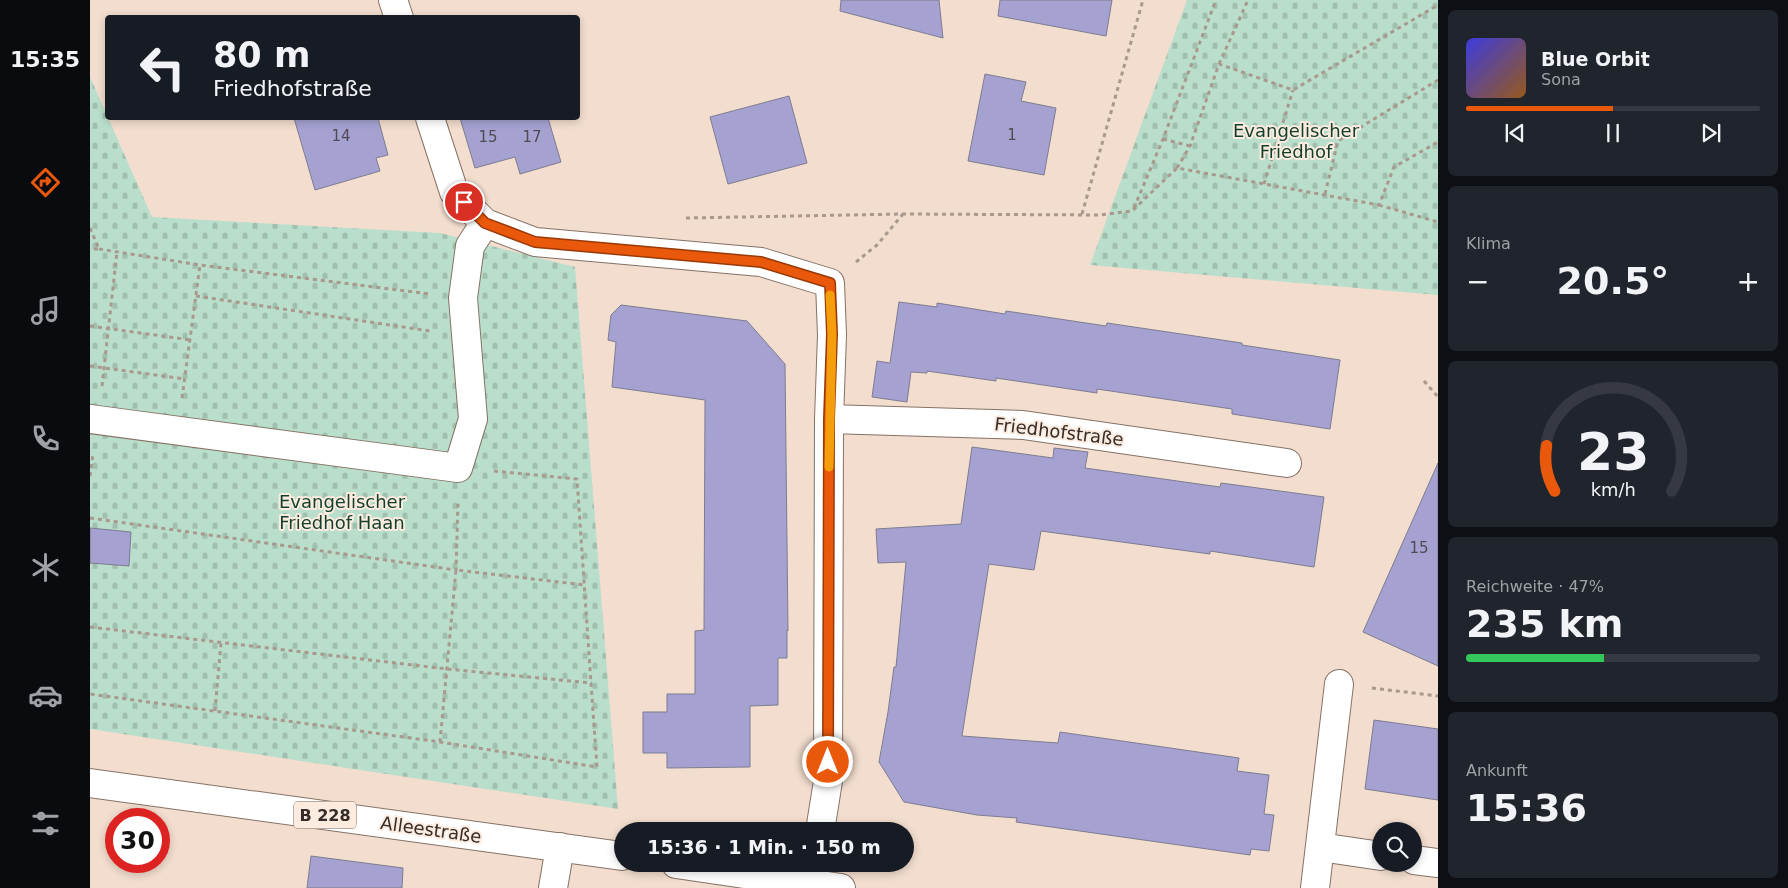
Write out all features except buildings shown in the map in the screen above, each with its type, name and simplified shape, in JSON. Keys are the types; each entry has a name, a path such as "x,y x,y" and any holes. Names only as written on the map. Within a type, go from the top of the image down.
{"street":[{"path":"393,0 398,15"},
{"path":"431,120 454,192 485,223 535,242 761,262 830,283 832,334 829,419 828,781 821,822"},
{"path":"94,420 458,468 473,419 462,298 470,246 485,223"},
{"name":"Friedhofstraße","path":"829,419 1024,425 1287,463"},
{"path":"1315,888 1339,684"},
{"name":"Alleestraße","path":"90,783 614,855"},
{"path":"553,888 560,847"},
{"path":"1320,848 1372,855"},
{"path":"1422,861 1438,863"},
{"path":"786,872 813,874 841,888"}],"path":[{"path":"1082,214 1143,0"},
{"path":"1132,211 1216,0"},
{"path":"684,218 903,214 1100,215 1132,211 1177,168 1190,146 1219,64 1248,0"},
{"path":"1264,184 1293,90 1438,5"},
{"path":"1219,64 1293,90"},
{"path":"1325,194 1338,141 1438,80"},
{"path":"1162,139 1190,146"},
{"path":"1379,205 1394,167 1438,142"},
{"path":"1177,168 1379,205 1438,222"},
{"path":"877,245 903,214"},
{"path":"90,228 99,249"},
{"path":"90,249 462,298"},
{"path":"94,420 103,368 117,252"},
{"path":"178,430 200,265"},
{"path":"196,296 466,336"},
{"path":"90,326 191,340"},
{"path":"90,366 185,379"},
{"path":"1424,381 1438,397"},
{"path":"90,694 440,742 597,767 577,479 458,468 456,570 440,742"},
{"path":"90,518 456,570 585,585"},
{"path":"90,627 447,669 591,683"},
{"path":"215,712 222,643"},
{"path":"1339,684 1438,696"}],"green space":[{"name":"Evangelischer Friedhof","path":"1187,0 1438,0 1438,295 1090,265"},
{"name":"Evangelischer Friedhof Haan","path":"90,77 105,111 105,120 109,120 152,217 440,233 575,267 618,809 90,729"}],"slow traffic":[{"path":"829,467 832,334 830,295"}],"route":[{"path":"464,202 485,223 535,242 761,262 830,283 832,334 829,419 828,762"}]}
